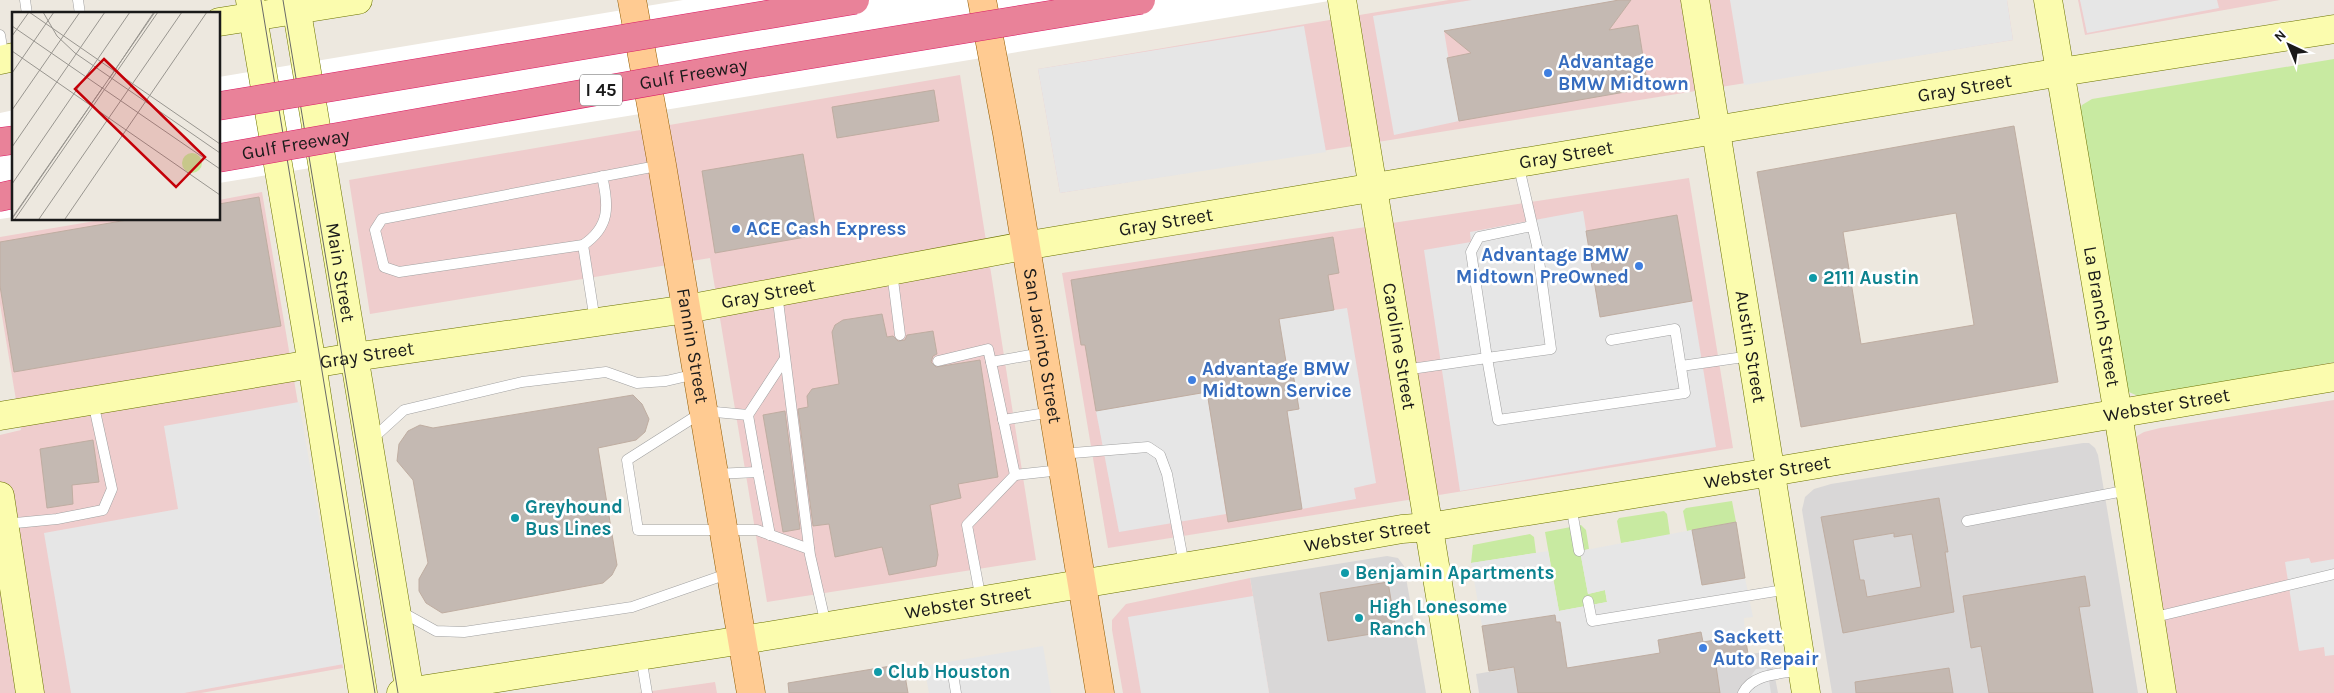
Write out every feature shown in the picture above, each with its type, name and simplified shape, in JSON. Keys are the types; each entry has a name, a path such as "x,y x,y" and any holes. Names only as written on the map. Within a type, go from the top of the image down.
{"highway":[{"name":"I 45","path":"220,106 855,0"},
{"name":"Gulf Freeway","path":"220,158 745,65 1141,0"}],"main road":[{"path":"220,22 252,8 358,0"},
{"name":"Fannin Street","path":"632,0 698,374 751,693"},
{"name":"San Jacinto Street","path":"982,0 1007,133 1024,246 1100,693"},
{"name":"Caroline Street","path":"1342,0 1456,693"},
{"name":"Austin Street","path":"1695,0 1804,681"},
{"name":"La Branch Street","path":"2048,0 2118,414 2162,693"},
{"name":"Main Street","path":"296,5 396,609 407,692"},
{"path":"252,8 312,364 363,693"},
{"name":"Gray Street","path":"0,416 354,356 686,309 1024,246 2061,72 2334,29"},
{"name":"Webster Street","path":"407,692 742,640 1402,529 1429,527 1770,472 2334,377"},
{"path":"0,496 30,693"}],"lane":[{"path":"1403,370 1551,348 1537,246 1518,163"},
{"path":"602,176 607,198 606,215 596,236 583,245 399,272 384,267 375,230 382,219 602,176 662,165"},
{"path":"1532,226 1479,237 1471,252 1498,420 1685,392 1675,329 1611,340"},
{"path":"583,245 595,322"},
{"path":"892,271 900,336"},
{"path":"777,292 809,549 826,626"},
{"path":"938,361 988,349 1014,475"},
{"path":"991,362 1042,353"},
{"path":"1681,366 1752,356"},
{"path":"770,534 748,415 784,360"},
{"path":"369,442 404,410 522,382 606,372 638,383 666,381 698,374"},
{"path":"4,524 57,519 103,510 112,489 92,401"},
{"path":"748,415 704,411 627,460 638,530 757,530 809,549"},
{"path":"1003,420 1052,412"},
{"path":"981,600 967,525 1014,475 1061,462 1148,447 1160,455 1167,474 1184,567"},
{"path":"714,474 758,472"},
{"path":"1967,521 2130,489"},
{"path":"1570,504 1579,551"},
{"path":"396,609 436,631 464,632 632,607 731,572"},
{"path":"2150,618 2334,574"},
{"path":"1588,601 1592,621 1789,589"},
{"path":"640,656 647,693"},
{"path":"954,674 956,693"},
{"path":"1743,693 1747,685 1754,679 1804,681"}],"shaded area":[{"path":"1449,0 2007,0 2013,40 1060,193 1038,69"},
{"path":"1472,0 1619,0 1444,31 1459,121 1394,135 1373,16"},
{"path":"1730,0 2007,0 2013,40 1744,85"},
{"path":"2078,0 2280,0 2085,35"},
{"path":"2080,0 2217,0 2219,8 2087,33"},
{"path":"1304,26 1326,152 1060,193 1038,69"},
{"path":"960,75 1036,560 767,602 710,258 370,314 349,180"},
{"path":"1689,178 1733,448 1108,548 1062,273"},
{"path":"262,192 343,668 201,693 0,693 0,435 21,430 0,304 0,237 101,220 220,220 220,200"},
{"path":"1583,211 1600,317 1692,301 1716,447 1460,491 1424,250 1471,242 1470,232"},
{"path":"1347,308 1376,483 1354,488 1356,499 1302,509 1287,411 1299,409 1292,367 1287,368 1283,345 1271,320"},
{"path":"1207,392 1226,514 1119,532 1096,411"},
{"path":"2334,400 2334,693 2175,693 2133,444 2137,436 2160,428"},
{"path":"299,402 344,664 184,693 71,693 44,533 178,509 164,426"},
{"path":"2089,443 2095,448 2098,455 2138,693 1832,693 1802,510 1805,497 1814,489 1831,484"},
{"path":"1692,530 1702,585 1745,578 1753,617 1744,618 1745,635 1703,642 1700,632 1658,640 1662,668 1566,668 1560,622 1556,622 1555,615 1482,626 1471,563 1548,551 1559,611 1607,602 1605,590 1588,594 1580,551"},
{"path":"1387,556 1398,558 1404,566 1426,693 1269,693 1250,578"},
{"path":"2309,558 2311,563 2334,559 2334,655 2325,656 2324,647 2299,651 2285,562"},
{"path":"1250,578 1269,693 1123,693 1112,620 1126,604"},
{"path":"1253,596 1269,693 1141,693 1128,617"},
{"path":"1043,646 1051,693 929,693 924,666"},
{"path":"1770,651 1778,693 1479,693 1476,674 1565,659 1662,668"},
{"path":"1767,668 1771,693 1738,693 1756,669"},
{"path":"715,682 717,693 638,693"}],"green space":[{"path":"2334,59 2334,362 2140,397 2129,392 2124,384 2077,117 2082,105 2092,99"},
{"path":"1732,501 1736,522 1687,531 1683,511 1686,508"},
{"path":"1664,511 1667,514 1670,535 1621,543 1617,521 1619,518"},
{"path":"1581,525 1586,530 1589,549 1580,551 1588,594 1605,590 1607,602 1559,611 1545,532"},
{"path":"1530,534 1534,537 1536,553 1471,563 1473,545"}],"pier":[{"path":"683,0 1335,0 220,183 220,77"},
{"path":"12,110 12,217 0,219 0,113"}],"building":[{"name":"Advantage BMW Midtown","path":"1619,0 1631,0 1609,30 1638,25 1648,88 1459,121 1447,58 1471,53 1444,31"},
{"path":"934,90 939,121 837,138 832,107"},
{"name":"2111 Austin","path":"2014,126 2058,382 1801,427 1757,172","holes":["1956,213 1974,325 1861,344 1843,232"]},
{"path":"803,154 817,235 715,253 702,171"},
{"path":"259,197 281,326 14,372 0,286 0,242 127,220 220,220 220,204"},
{"name":"Advantage BMW Midtown PreOwned","path":"1677,215 1692,301 1600,317 1586,231"},
{"name":"Advantage BMW Midtown Service","path":"1333,237 1339,273 1328,275 1334,310 1279,319 1287,368 1292,367 1299,409 1287,411 1302,509 1228,522 1207,392 1096,411 1085,345 1081,345 1071,280"},
{"path":"882,314 887,337 893,336 898,341 905,340 907,335 933,331 937,354 933,356 931,362 936,367 980,360 998,477 958,484 961,498 930,505 938,555 936,566 889,575 882,547 835,557 829,524 813,526 798,409 808,407 807,396 812,389 839,384 832,332 835,325 843,320"},
{"name":"Greyhound Bus Lines","path":"633,395 642,404 649,419 645,432 636,440 598,448 617,565 612,575 603,583 442,613 426,603 419,591 419,579 428,563 413,480 397,461 399,444 408,431 420,425 433,428"},
{"path":"785,411 800,529 783,532 763,415"},
{"path":"93,440 99,482 72,485 73,504 47,508 40,449"},
{"path":"1939,498 1948,552 1945,552 1954,612 1843,633 1821,517","holes":["1894,533 1894,537 1912,534 1921,587 1867,597 1864,580 1860,580 1853,540"]},
{"path":"1736,522 1745,578 1702,585 1692,530"},
{"path":"2085,576 2090,606 2079,607 2093,693 1989,693 1981,646 1971,648 1963,596"},
{"name":"High Lonesome Ranch","path":"1388,582 1396,630 1328,641 1320,593"},
{"path":"1555,615 1556,622 1560,622 1567,668 1660,653 1658,640 1701,632 1703,642 1745,635 1748,654 1715,659 1720,693 1518,693 1514,667 1489,671 1482,626"},
{"name":"Club Houston","path":"903,664 908,693 789,693 788,683"},
{"path":"1949,668 1953,693 1856,693 1855,682"}],"tram line":[{"path":"261,0 375,693"},
{"path":"283,0 398,693"}],"place":[{"name":"Advantage BMW Midtown","path":"1548,73"},
{"name":"ACE Cash Express","path":"736,229"},
{"name":"Advantage BMW Midtown PreOwned","path":"1639,266"},
{"name":"2111 Austin","path":"1813,278"},
{"name":"Advantage BMW Midtown Service","path":"1192,380"},
{"name":"Greyhound Bus Lines","path":"515,518"},
{"name":"Benjamin Apartments","path":"1345,573"},
{"name":"High Lonesome Ranch","path":"1359,618"},
{"name":"Sackett Auto Repair","path":"1703,648"},
{"name":"Club Houston","path":"878,672"}]}
